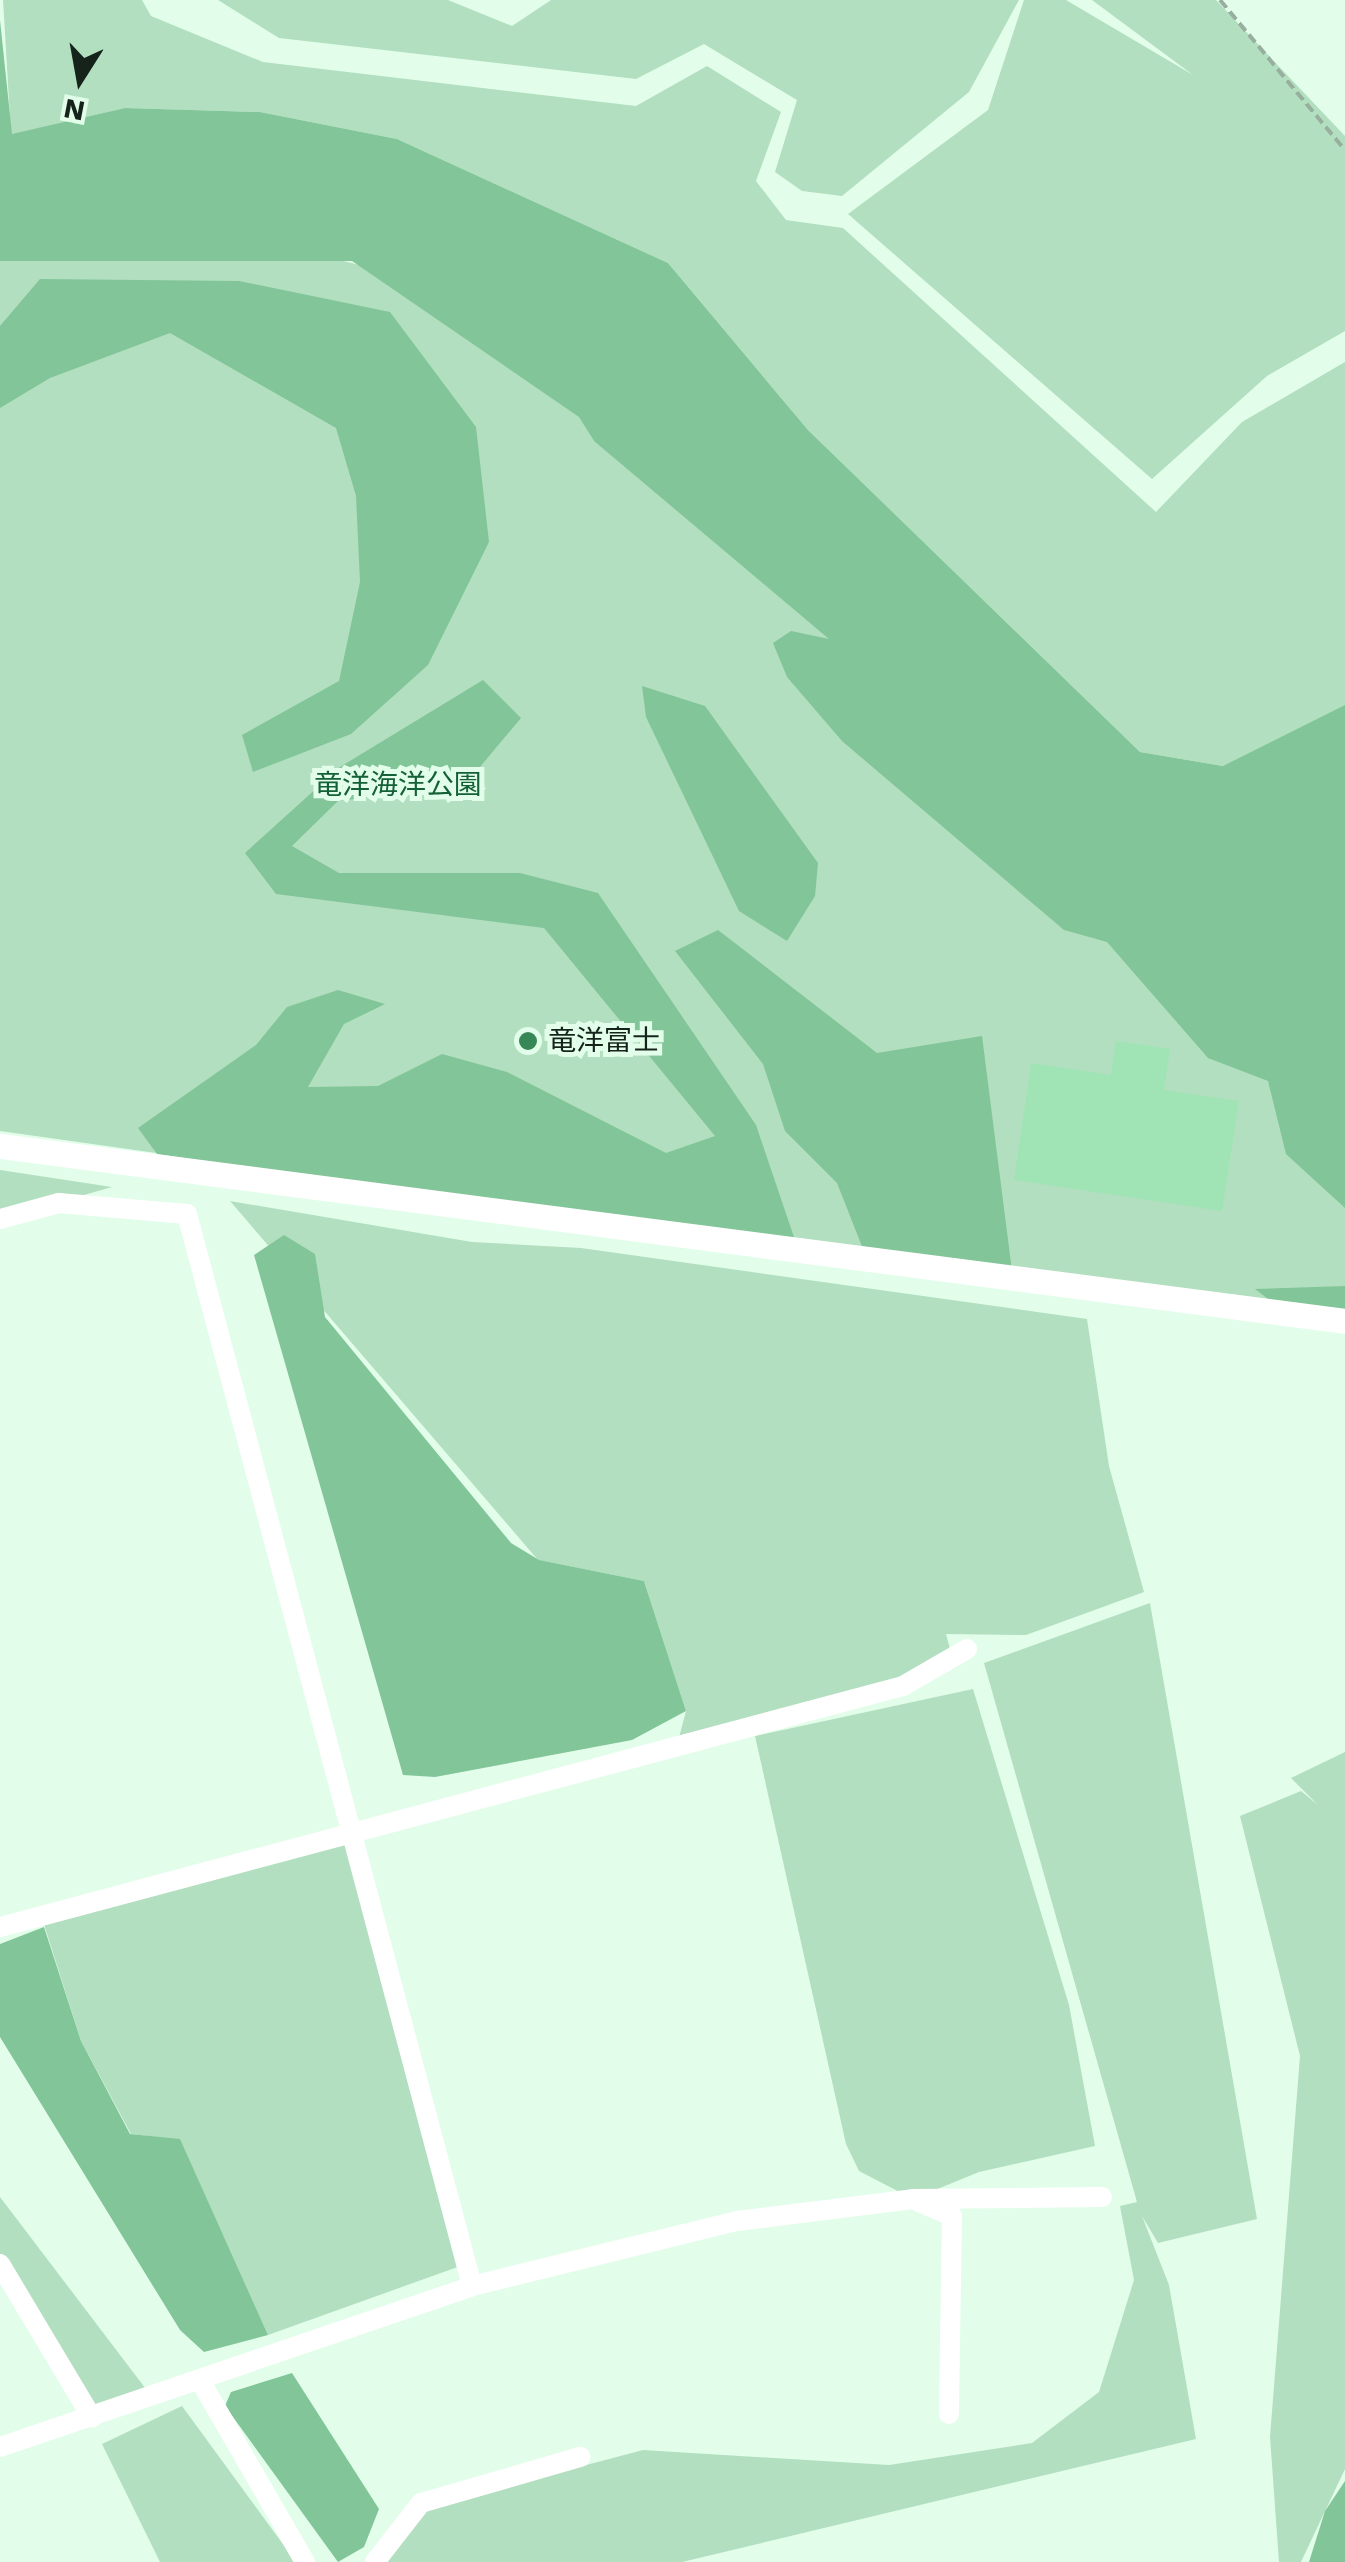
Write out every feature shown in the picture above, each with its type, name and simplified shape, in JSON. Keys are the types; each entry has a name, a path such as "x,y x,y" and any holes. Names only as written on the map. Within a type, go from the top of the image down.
{"street":[{"path":"0,1146 1345,1321"},
{"path":"0,1220 59,1203 187,1214 355,1830 472,2286"},
{"path":"0,1927 903,1686 967,1649"},
{"path":"0,2447 201,2382 472,2286 737,2221 913,2199 1102,2196"},
{"path":"913,2199 952,2216 949,2414"},
{"path":"0,2264 92,2418"},
{"path":"201,2382 305,2562"},
{"path":"375,2562 421,2504 580,2458"}],"path":[{"path":"1220,0 1345,150"}],"green space":[{"path":"3,0 142,0 151,16 263,62 636,106 707,66 781,112 756,181 786,220 843,228 1156,512 1242,422 1345,362 1345,723 1223,766 1140,752 808,430 668,263 397,139 260,112 125,108 11,135"},
{"path":"218,0 448,0 512,26 551,0 1019,0 969,92 842,196 802,191 775,172 797,100 704,44 636,79 279,38"},
{"path":"1024,0 1066,0 1193,75 1092,0 1216,0 1345,136 1345,331 1267,376 1152,479 848,214 988,110"},
{"name":"竜洋海洋公園","path":"0,253 327,257 380,270 580,417 594,441 614,443 811,616 1345,1124 1345,1320 0,1131"},
{"path":"0,1170 112,1187 0,1219"},
{"path":"230,1201 472,1242 581,1248 1087,1319 1109,1466 1144,1592 1026,1635 946,1634 951,1653 913,1679 677,1745 686,1711 644,1581 538,1560"},
{"path":"1150,1603 1257,2219 1158,2243 1142,2216 1169,2285 1196,2439 682,2562 376,2562 413,2511 643,2450 889,2465 1032,2443 1099,2392 1134,2280 1120,2206 1137,2202 984,1663"},
{"path":"973,1689 1069,2005 1095,2146 979,2172 913,2199 859,2171 846,2144 755,1736"},
{"path":"1345,1752 1345,2469 1301,2562 1279,2562 1270,2437 1300,2056 1240,1816 1301,1791 1318,1805 1291,1778"},
{"path":"355,1830 466,2264 268,2335 180,2140 131,2134 81,2041 42,1918"},
{"path":"0,2197 152,2397 92,2418 0,2260"},
{"path":"182,2406 296,2562 160,2562 102,2444"}],"shaded area":[{"path":"0,20 12,134 125,108 260,112 397,139 668,263 808,430 1140,752 1223,766 1345,705 1345,1208 1286,1154 1268,1081 1208,1058 1107,942 1064,930 842,741 787,677 773,643 791,631 829,639 594,441 579,417 352,261 0,261"},
{"path":"40,279 239,281 390,312 476,427 489,542 428,665 351,734 253,772 242,735 339,681 360,582 356,496 336,428 170,333 50,378 0,408 0,326"},
{"path":"483,680 521,718 464,786 338,801 292,846 339,873 520,873 598,893 756,1125 798,1249 157,1154 138,1128 256,1045 287,1007 338,990 385,1004 344,1024 308,1087 378,1086 442,1054 507,1072 666,1153 715,1136 544,928 276,894 245,853 340,767"},
{"path":"642,686 705,706 818,863 815,896 787,941 739,911 646,717"},
{"path":"718,930 877,1053 982,1036 1012,1271 867,1259 837,1183 785,1131 763,1064 675,951"},
{"path":"284,1235 315,1254 325,1317 511,1543 539,1560 644,1581 686,1711 632,1740 435,1777 403,1775 254,1255"},
{"path":"1345,1286 1345,1321 1288,1314 1255,1289"},
{"path":"44,1927 81,2041 130,2134 180,2139 268,2335 204,2352 180,2330 0,2037 0,1944"},
{"path":"292,2373 379,2509 364,2547 338,2562 225,2406 231,2392"},
{"path":"1345,2481 1345,2562 1309,2562 1325,2511"}],"building":[{"path":"1116,1041 1170,1049 1164,1090 1239,1101 1222,1211 1014,1180 1031,1063 1111,1075"}],"place":[{"name":"竜洋富士","path":"528,1041"}]}
